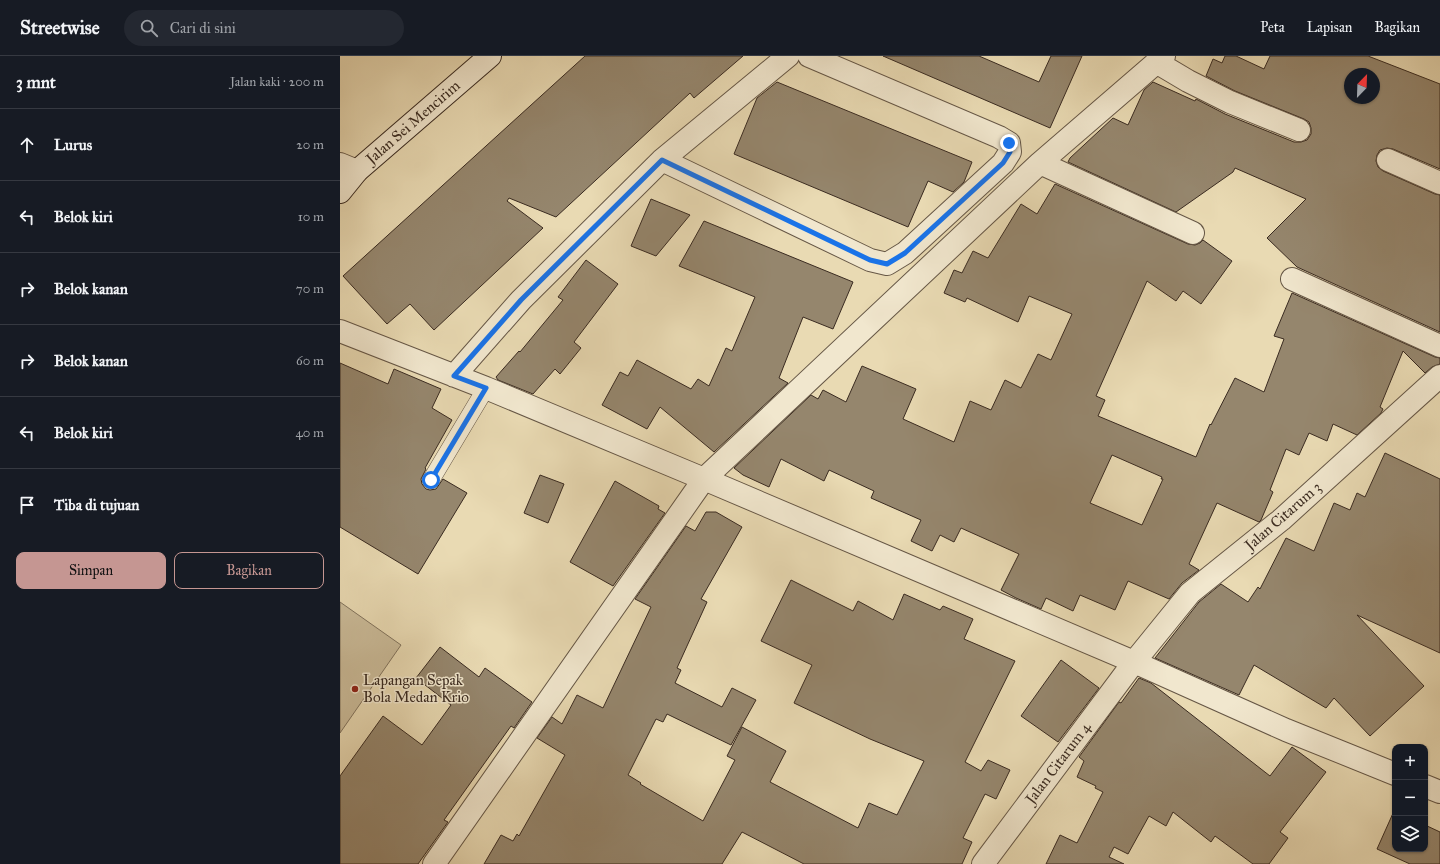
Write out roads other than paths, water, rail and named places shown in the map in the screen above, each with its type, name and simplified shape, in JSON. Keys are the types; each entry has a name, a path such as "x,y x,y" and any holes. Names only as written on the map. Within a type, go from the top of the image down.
{"street":[{"name":"Jalan Sei Mencirim","path":"340,192 349,168 490,56"},
{"path":"454,376 521,300 662,160 788,56"},
{"path":"662,160 870,260 887,264 905,253 1003,163 1010,152 1009,143 999,137 810,56"},
{"path":"434,864 704,479 1040,163 1160,59 1188,81 1230,102 1299,130"},
{"path":"1388,160 1440,183"},
{"path":"1040,163 1193,233"},
{"path":"1292,279 1440,346"},
{"path":"340,331 486,388 704,479 1134,662 1286,730 1392,773"},
{"name":"Jalan Citarum 3","path":"1134,662 1190,593 1281,520 1440,376"},
{"name":"Jalan Citarum 4","path":"983,864 1134,662"},
{"path":"1428,787 1440,792"}],"lane":[{"path":"431,480 486,388"}],"place":[{"name":"Lapangan Sepak Bola Medan Krio","path":"355,689"}]}
